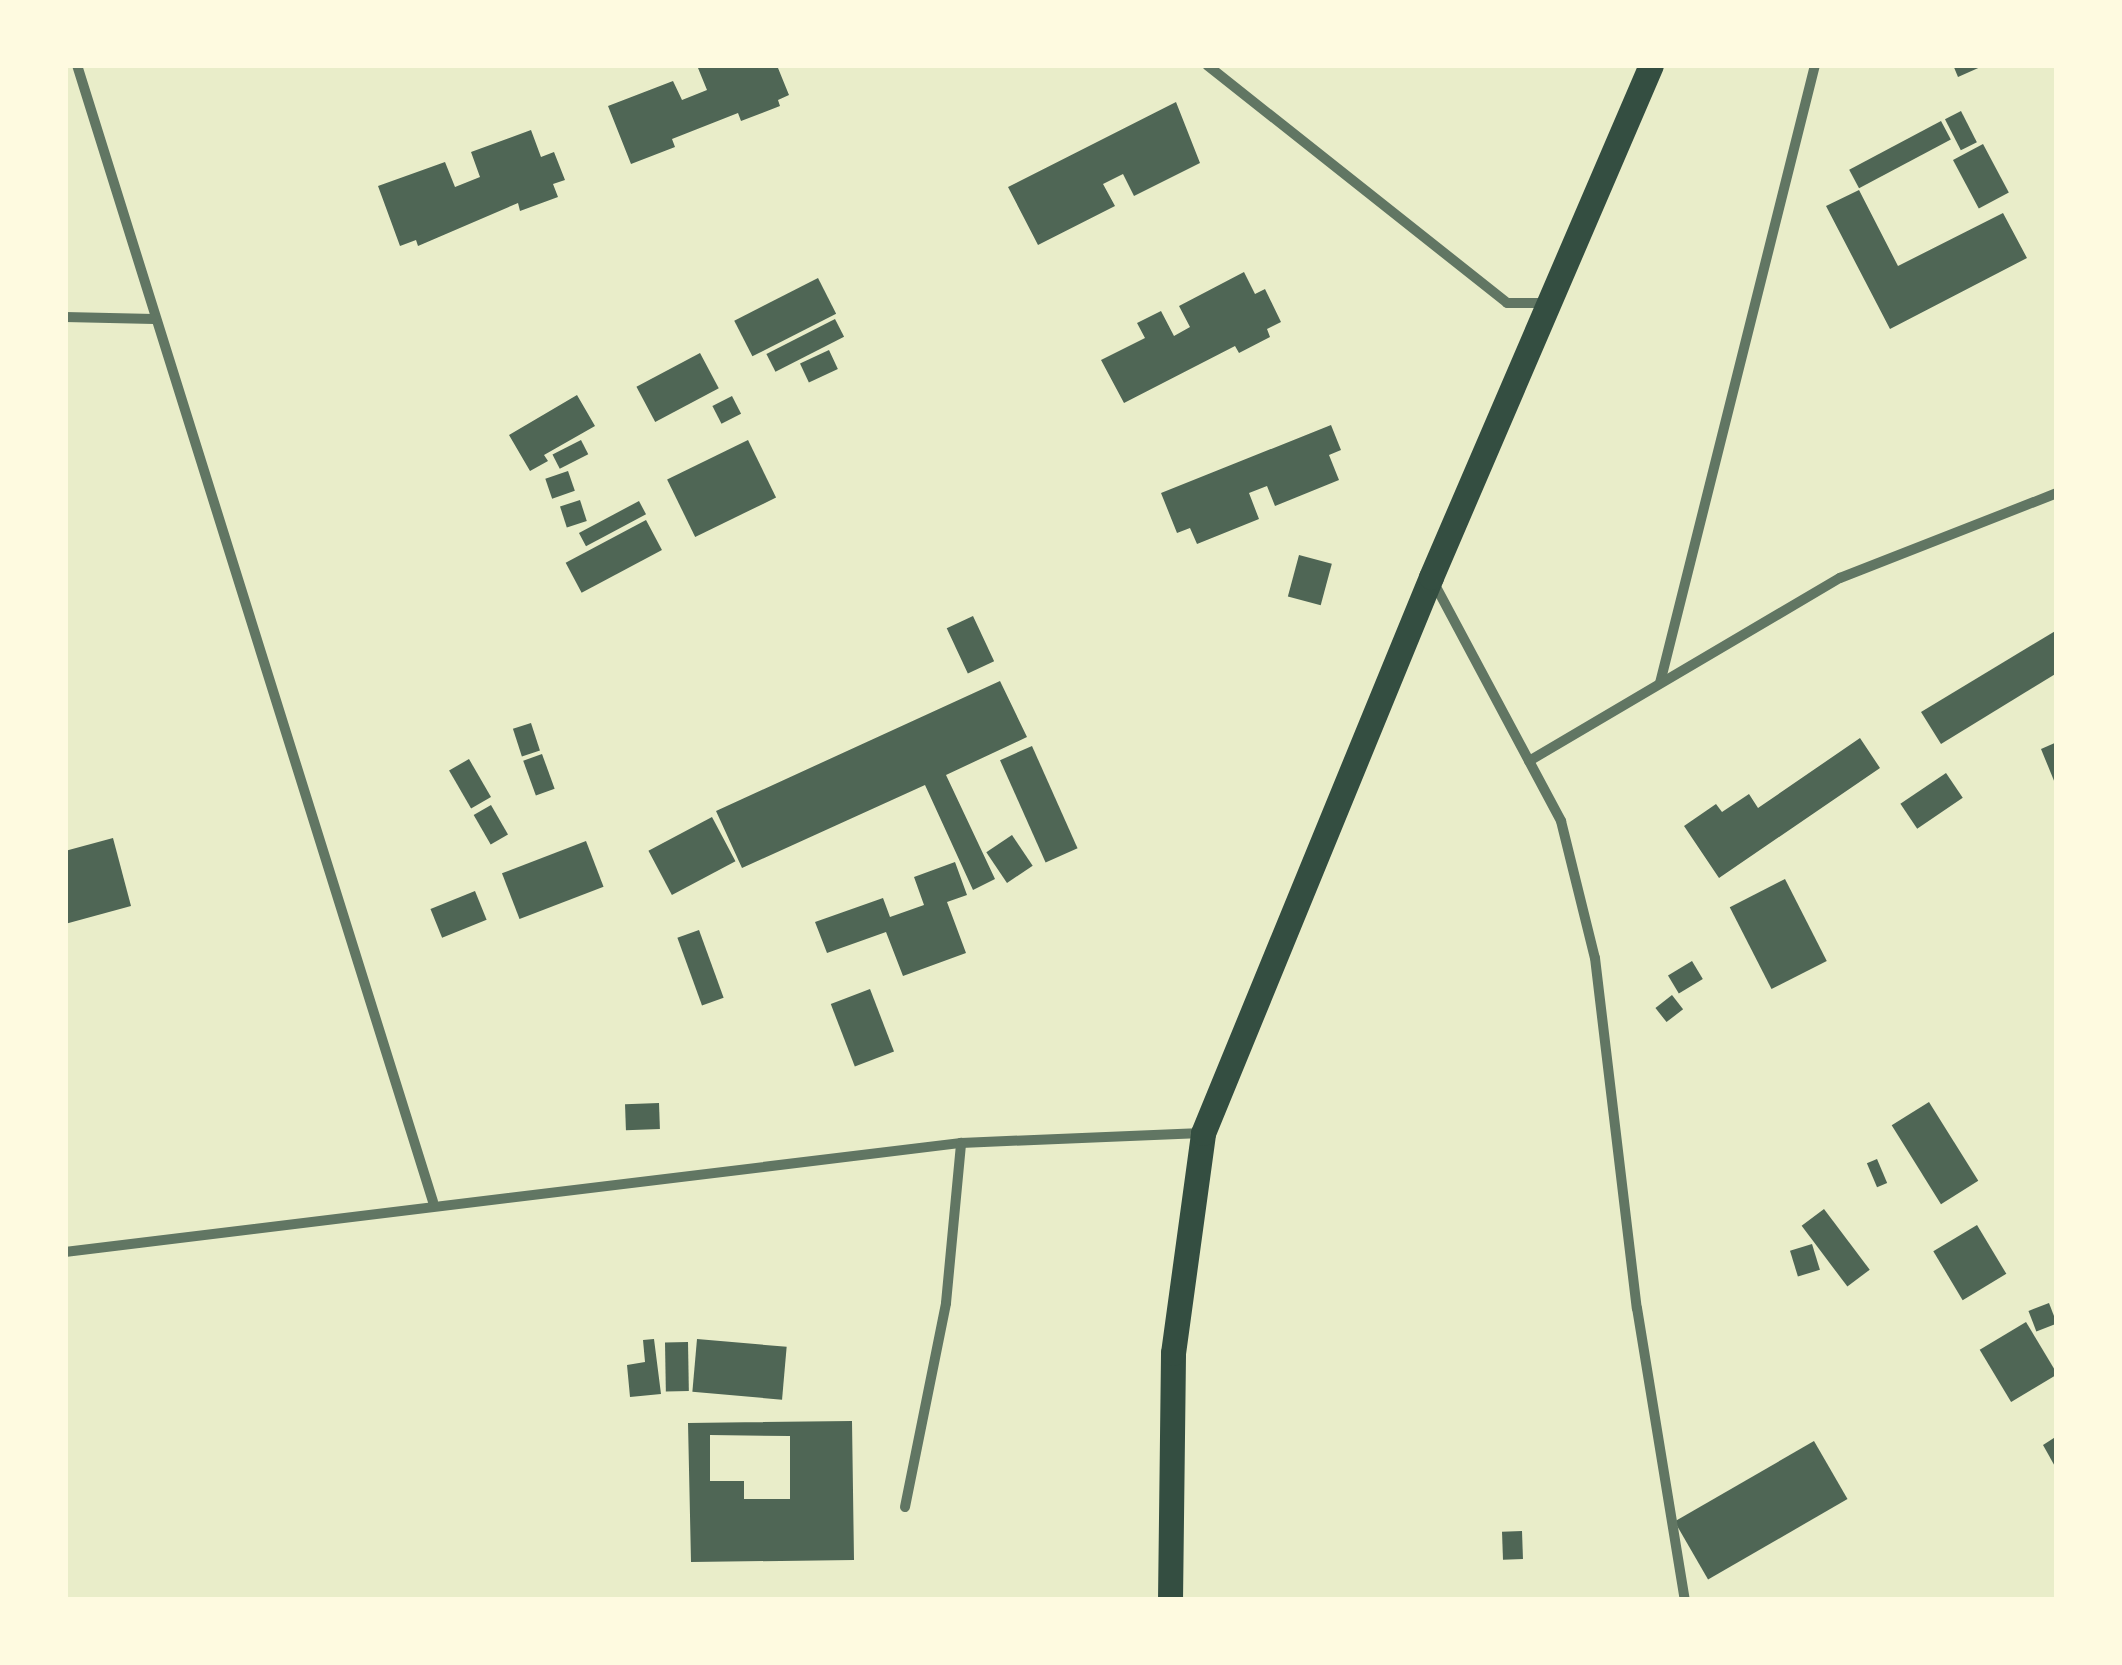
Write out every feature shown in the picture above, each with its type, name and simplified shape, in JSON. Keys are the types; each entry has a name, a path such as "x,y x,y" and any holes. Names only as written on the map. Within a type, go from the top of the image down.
{"main road":[{"path":"1170,1600 1174,1353 1203,1134 1431,577 1651,65"}],"street":[{"path":"77,65 433,1202"},
{"path":"1207,65 1507,303 1546,303"},
{"path":"1660,684 1814,65"},
{"path":"65,317 154,319"},
{"path":"1529,761 1840,578 2057,492"},
{"path":"1431,577 1561,820 1596,958 1637,1308 1685,1600"},
{"path":"65,1252 433,1202 961,1142 1203,1134"},
{"path":"905,1507 946,1302 961,1142"}],"building":[{"path":"770,65 778,68 789,95 778,100 780,106 741,121 738,113 672,139 675,147 631,164 608,106 673,81 682,100 707,90 698,68"},
{"path":"1953,65 1985,65 1958,77"},
{"path":"1176,102 1200,163 1134,196 1123,174 1103,184 1115,206 1038,245 1008,187"},
{"path":"1961,111 1977,142 1961,150 1945,119"},
{"path":"1941,121 1951,140 1859,188 1849,170"},
{"path":"531,130 541,157 554,152 565,180 553,184 558,197 520,211 518,203 418,246 416,240 400,246 378,186 445,162 455,187 480,177 471,152"},
{"path":"1983,144 2009,193 1979,209 1953,160"},
{"path":"1859,190 1898,266 2003,213 2027,258 1890,329 1826,206"},
{"path":"1244,272 1255,294 1265,289 1281,322 1267,329 1270,337 1239,353 1235,346 1124,403 1101,360 1145,338 1137,323 1161,311 1174,336 1190,327 1179,306"},
{"path":"818,278 836,314 752,356 734,321"},
{"path":"835,319 844,337 775,372 766,354"},
{"path":"829,350 838,369 809,383 800,364"},
{"path":"700,353 719,388 655,422 636,387"},
{"path":"577,395 595,426 544,455 548,461 530,471 509,435"},
{"path":"732,396 741,414 721,424 712,406"},
{"path":"1331,425 1341,450 1329,455 1339,480 1275,506 1267,486 1249,493 1259,519 1197,544 1190,528 1177,533 1161,493"},
{"path":"581,440 588,454 560,469 552,455"},
{"path":"748,440 776,498 695,537 667,479"},
{"path":"568,471 575,491 552,499 545,479"},
{"path":"580,500 587,521 567,527 560,506"},
{"path":"639,501 646,514 586,546 579,533"},
{"path":"646,520 662,550 582,593 566,563"},
{"path":"1299,555 1332,564 1321,605 1288,597"},
{"path":"973,616 994,661 968,674 947,628"},
{"path":"2057,630 2057,673 1941,744 1921,712"},
{"path":"1000,681 1027,737 946,775 995,879 973,890 925,785 742,868 716,811"},
{"path":"531,723 540,751 522,756 513,729"},
{"path":"1860,738 1880,768 1719,878 1684,826 1716,804 1722,812 1749,794 1758,808"},
{"path":"2057,742 2057,788 2041,749"},
{"path":"1032,746 1078,848 1046,863 1000,760"},
{"path":"542,754 555,789 536,796 523,761"},
{"path":"469,759 491,797 471,809 449,770"},
{"path":"1946,773 1963,798 1917,829 1900,804"},
{"path":"491,805 508,834 491,844 474,815"},
{"path":"712,817 735,861 672,895 648,851"},
{"path":"1012,835 1033,866 1007,883 986,852"},
{"path":"113,838 131,906 65,924 65,851"},
{"path":"586,841 604,887 520,919 502,873"},
{"path":"955,862 967,895 947,902 966,953 903,976 886,932 827,953 815,922 883,898 890,917 924,905 914,877"},
{"path":"1785,879 1827,961 1772,989 1730,907"},
{"path":"475,891 487,920 442,938 430,909"},
{"path":"699,930 724,998 702,1006 677,938"},
{"path":"1692,961 1703,979 1679,993 1668,975"},
{"path":"870,989 894,1052 855,1067 831,1004"},
{"path":"1672,995 1683,1009 1667,1022 1655,1008"},
{"path":"1929,1102 1978,1181 1941,1204 1892,1125"},
{"path":"659,1103 660,1129 626,1130 625,1104"},
{"path":"1877,1159 1887,1183 1877,1187 1867,1163"},
{"path":"1824,1209 1870,1270 1847,1287 1802,1226"},
{"path":"1977,1225 2006,1274 1963,1300 1933,1251"},
{"path":"1812,1244 1820,1270 1798,1277 1790,1251"},
{"path":"2049,1303 2057,1324 2036,1331 2028,1311"},
{"path":"2026,1322 2057,1375 2011,1402 1980,1350"},
{"path":"654,1339 661,1394 630,1397 627,1365 645,1362 643,1340"},
{"path":"697,1339 787,1347 782,1400 692,1392"},
{"path":"665,1342 688,1342 689,1391 666,1391"},
{"path":"852,1421 854,1560 691,1562 688,1423","holes":["710,1435 790,1436 790,1499 744,1499 744,1481 710,1481"]},
{"path":"2057,1436 2057,1470 2043,1445"},
{"path":"1814,1441 1848,1499 1708,1580 1675,1522"},
{"path":"1522,1531 1523,1559 1503,1560 1502,1532"}]}
